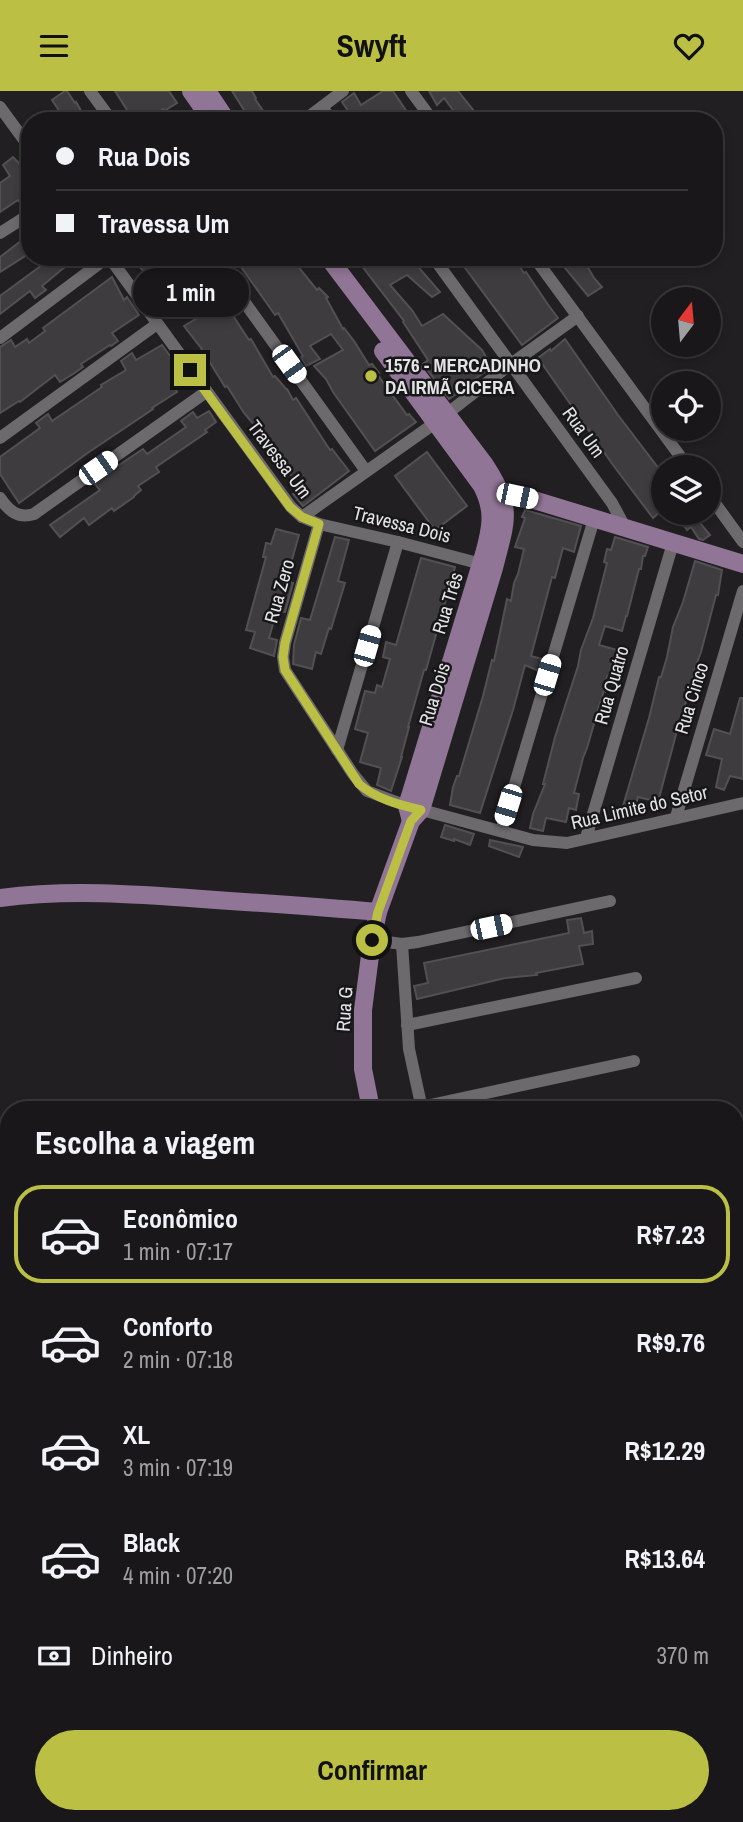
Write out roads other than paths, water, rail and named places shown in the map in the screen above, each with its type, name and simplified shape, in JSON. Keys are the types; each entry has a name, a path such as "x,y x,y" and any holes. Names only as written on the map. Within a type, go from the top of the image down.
{"street":[{"path":"90,91 105,112"},
{"path":"191,91 206,112"},
{"path":"207,91 221,112"},
{"path":"316,112 343,91"},
{"path":"411,91 426,112"},
{"path":"0,107 21,136"},
{"path":"323,107 326,112"},
{"path":"0,233 21,219"},
{"path":"0,338 96,266"},
{"name":"Travessa Um","path":"115,266 290,507 302,517 441,419 578,316"},
{"path":"218,266 366,471"},
{"path":"322,266 441,419 485,465 495,496 534,500 743,564"},
{"path":"334,266 441,419"},
{"name":"Rua Um","path":"439,266 612,503 626,529"},
{"path":"541,266 679,455"},
{"path":"0,437 157,324"},
{"path":"0,498 16,514 25,517 34,514 206,392"},
{"name":"Rua Dois","path":"378,912 413,812 488,566 505,520 506,510 495,496"},
{"path":"721,512 743,542"},
{"name":"Travessa Dois","path":"302,517 319,524 488,566"},
{"path":"500,831 594,519"},
{"name":"Rua Zero","path":"285,670 285,643 319,524"},
{"path":"337,750 398,542"},
{"name":"Rua Quatro","path":"586,838 673,543"},
{"name":"Rua Cinco","path":"676,817 743,591"},
{"name":"Rua Limite do Setor","path":"285,670 359,784 367,791 413,812 533,840 568,843 743,803"},
{"path":"0,898 32,894 88,893 168,896 378,912"},
{"path":"372,940 402,944 610,901"},
{"name":"Rua G","path":"369,1101 363,1069 363,1010 378,912"},
{"path":"402,944 409,1048 420,1101"},
{"path":"407,1025 636,978"},
{"path":"453,1101 635,1061"}],"place":[{"name":"1576 - MERCADINHO DA IRMÃ CICERA","path":"371,376"}]}
